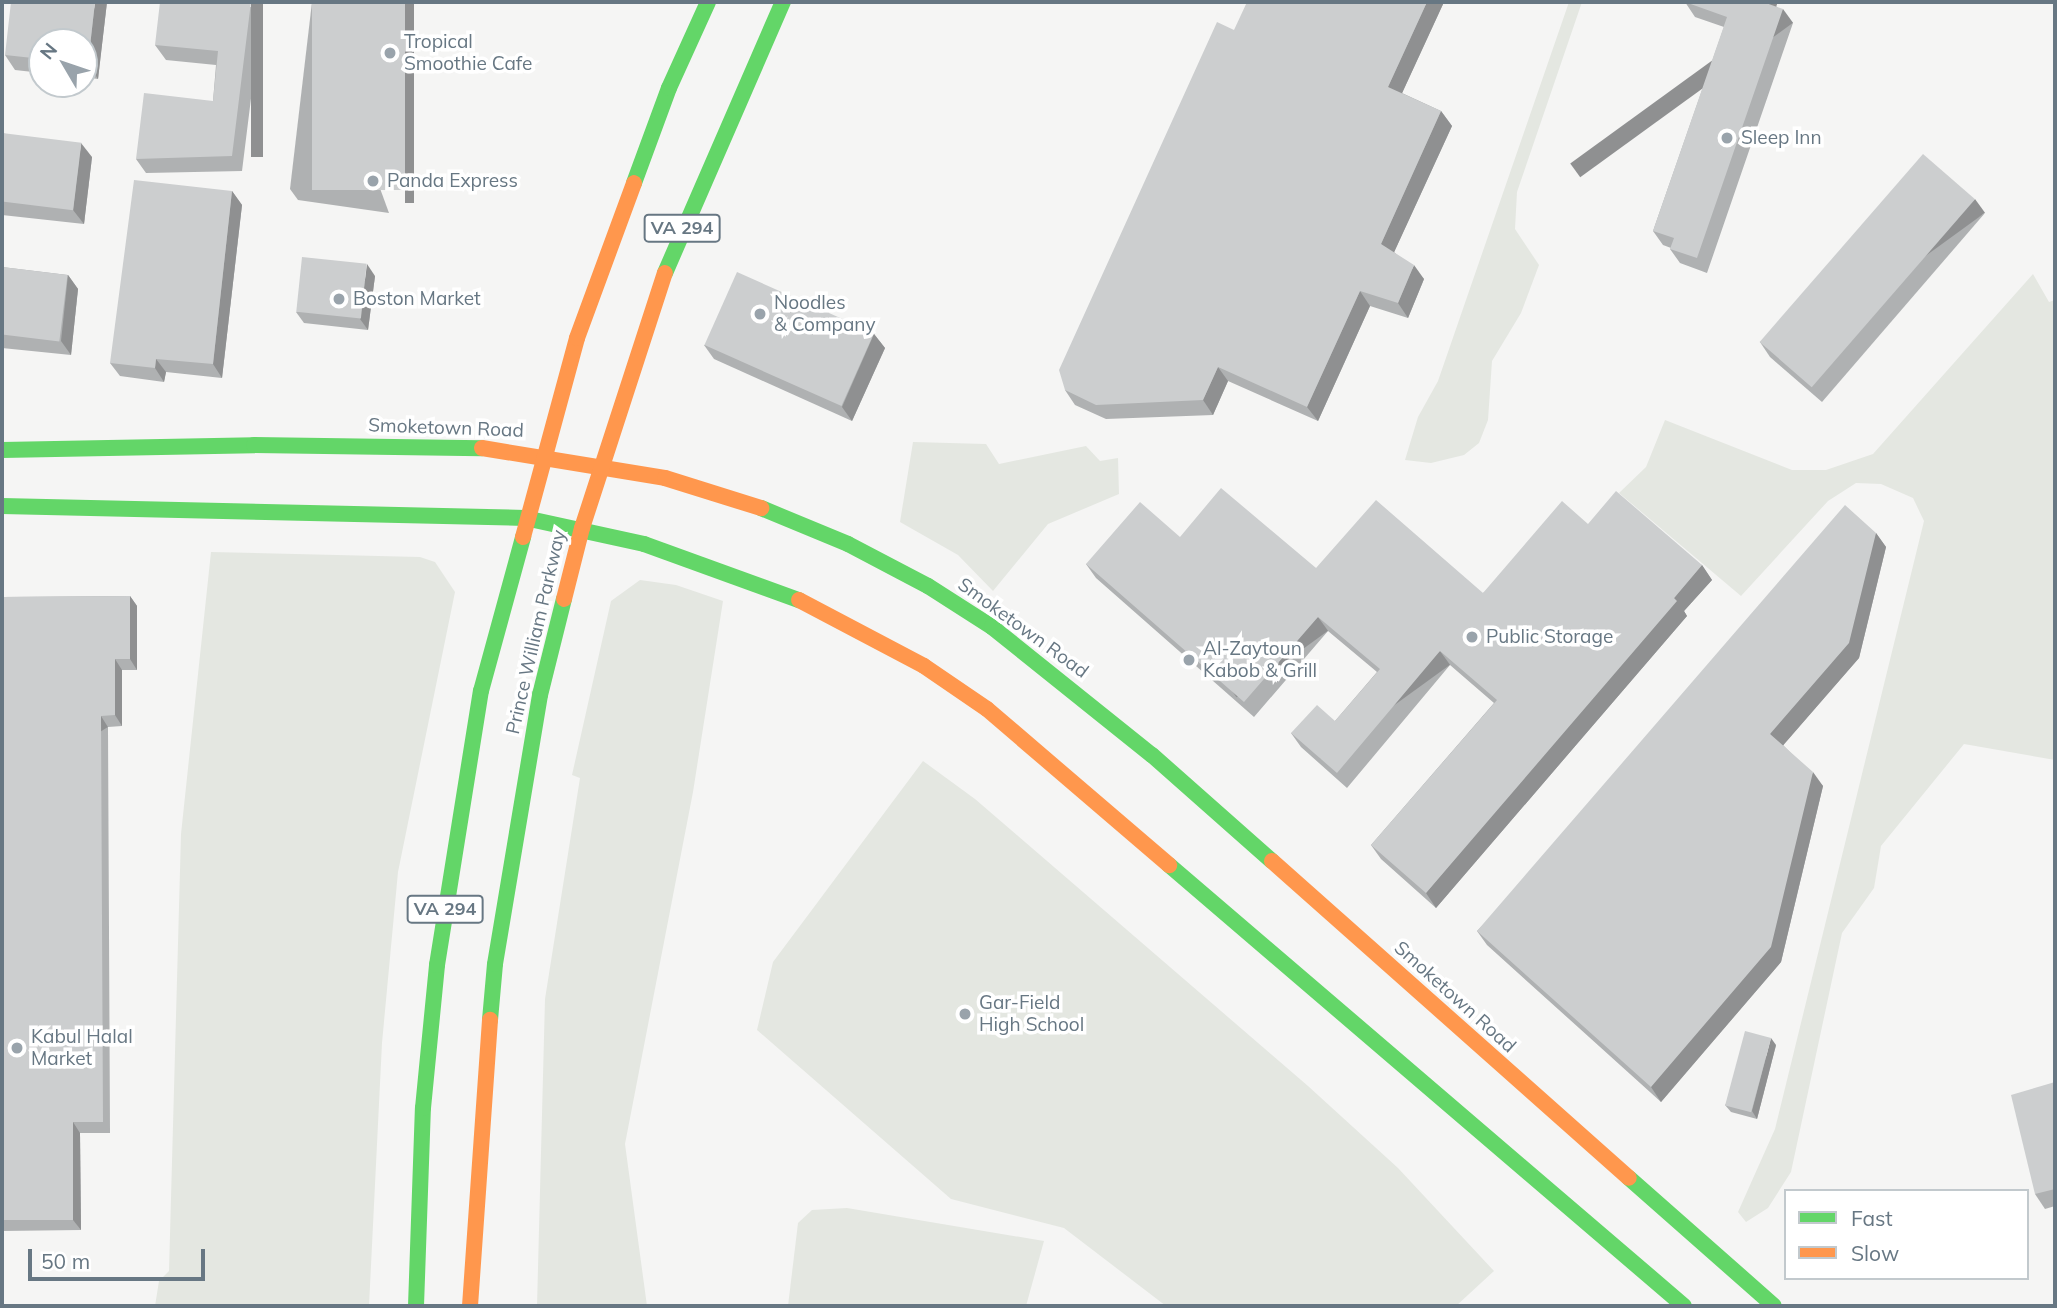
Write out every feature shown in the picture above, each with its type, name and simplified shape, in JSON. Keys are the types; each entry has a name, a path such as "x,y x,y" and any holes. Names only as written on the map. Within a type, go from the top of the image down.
{"main road":[{"name":"Prince William Parkway","path":"416,1306 423,1108 437,965 481,691 543,453 617,223 708,2"},
{"name":"Prince William Parkway","path":"470,1306 480,1110 495,964 540,695 582,528 663,278 783,2"},
{"name":"Smoketown Road","path":"2,450 254,445 491,447 602,463 712,492 798,522 928,586 1001,634 1152,755 1774,1306"},
{"path":"2,506 449,513 525,518 582,528 720,568 793,597 924,666 987,709 1684,1306"}],"shaded area":[{"path":"1569,2 1582,2 1517,192 1515,229 1539,265 1521,313 1492,361 1488,420 1479,443 1464,455 1431,463 1405,460 1418,417 1438,381"},
{"path":"2033,274 2049,302 2055,300 2055,760 1964,744 1881,846 1874,888 1842,933 1791,1172 1768,1208 1746,1222 1738,1212 1775,1129 1924,521 1913,498 1881,484 1856,483 1828,501 1741,596 1619,493 1646,467 1665,420 1792,470 1826,470 1873,454"},
{"path":"913,442 986,444 999,464 1086,446 1100,461 1118,458 1119,494 1048,524 993,591 958,555 900,522"},
{"path":"211,552 420,557 435,562 455,592 398,872 382,1043 369,1306 155,1306 159,1281 169,1271 181,834"},
{"path":"640,580 676,585 723,601 693,792 625,1144 647,1306 537,1306 545,999 580,778 572,775 611,601"},
{"path":"923,761 975,799 1308,1086 1398,1168 1494,1271 1456,1306 1166,1306 1064,1228 951,1199 757,1030 773,962"},
{"path":"847,1208 1044,1241 1026,1306 788,1306 798,1223 812,1210"}],"building":[{"path":"11,2 95,2 92,28 28,28 28,57 5,55"},
{"path":"160,2 251,2 232,156 136,159 144,93 213,101 218,51 155,45"},
{"path":"312,2 405,2 405,190 312,190"},
{"path":"1247,2 1427,2 1388,87 1441,111 1381,244 1414,265 1398,303 1360,291 1307,407 1218,367 1203,400 1096,405 1065,390 1059,370 1217,22 1234,30"},
{"name":"Sleep Inn","path":"1685,2 1763,2 1783,9 1697,258 1670,249 1674,238 1653,231 1727,17"},
{"path":"2,133 81,143 73,210 2,202"},
{"path":"1923,154 1975,199 1812,387 1760,342"},
{"path":"134,180 232,191 213,364 156,359 155,368 110,363"},
{"name":"Boston Market","path":"302,257 367,264 361,318 296,312"},
{"path":"2,267 68,275 59,342 2,335"},
{"path":"737,272 874,333 841,406 704,345"},
{"path":"1221,488 1316,568 1376,500 1483,593 1562,501 1588,524 1616,491 1702,565 1674,598 1677,601 1426,893 1371,845 1497,700 1440,651 1337,773 1291,733 1317,705 1335,721 1380,669 1318,617 1244,702 1086,564 1140,502 1180,537"},
{"path":"1845,505 1876,533 1849,643 1770,734 1813,772 1771,947 1651,1087 1477,931"},
{"path":"130,596 130,659 115,659 115,715 101,716 103,1122 73,1122 73,1220 2,1220 2,597"},
{"path":"1745,1031 1771,1038 1751,1112 1725,1105"},
{"path":"2055,1082 2055,1189 2035,1194 2011,1095"}],"traffic: fast":[{"path":"634,183 669,88 708,2"},
{"path":"665,273 783,2"},
{"path":"2,450 254,445 482,448"},
{"path":"2,506 525,518 644,544 799,600"},
{"path":"761,508 848,544 928,586 992,627 1152,755 1272,861"},
{"path":"416,1306 423,1108 437,965 481,691 523,537"},
{"path":"490,1020 495,964 540,695 564,599"},
{"path":"1169,865 1684,1306"},
{"path":"1629,1178 1774,1306"}],"traffic: slow":[{"path":"523,537 577,338 634,183"},
{"path":"564,599 582,528 665,273"},
{"path":"482,448 665,478 761,508"},
{"path":"799,600 924,666 987,709 1169,865"},
{"path":"1272,861 1629,1178"},
{"path":"470,1306 490,1020"}],"place":[{"name":"Tropical Smoothie Cafe","path":"390,53"},
{"name":"Sleep Inn","path":"1727,138"},
{"name":"Panda Express","path":"373,181"},
{"name":"Boston Market","path":"339,299"},
{"name":"Noodles & Company","path":"760,314"},
{"name":"Public Storage","path":"1472,637"},
{"name":"Al-Zaytoun Kabob & Grill","path":"1189,660"},
{"name":"Gar-Field High School","path":"965,1014"},
{"name":"Kabul Halal Market","path":"17,1048"}]}
